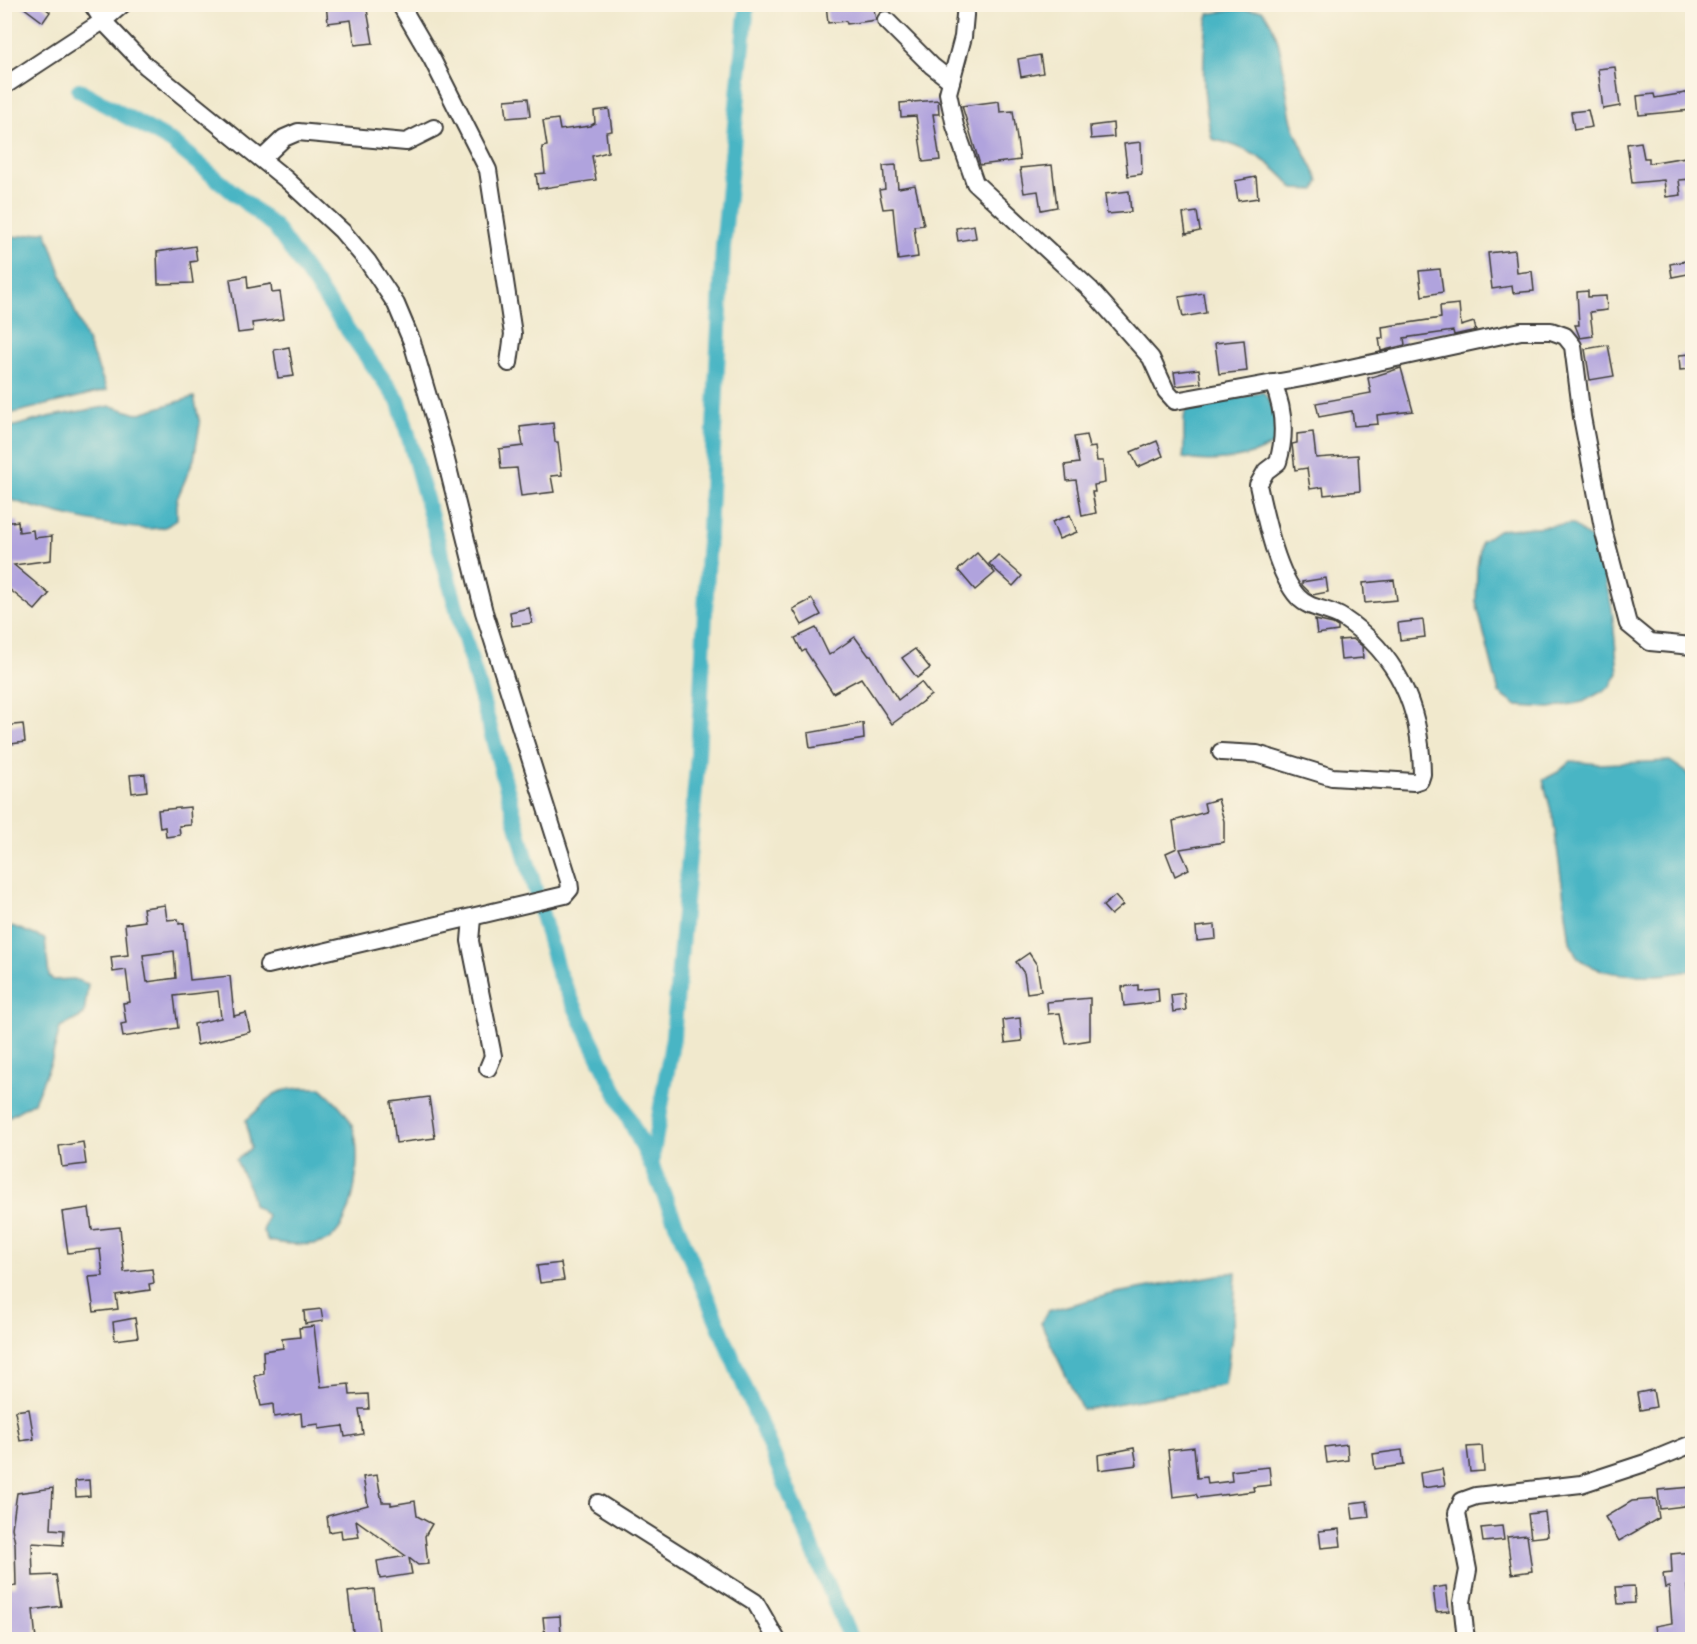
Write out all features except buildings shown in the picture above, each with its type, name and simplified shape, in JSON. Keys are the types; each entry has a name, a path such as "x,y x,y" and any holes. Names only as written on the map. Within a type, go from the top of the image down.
{"street":[{"path":"92,4 103,21 147,66 262,159 342,231 368,262 396,304 412,342 442,444 484,612 569,881 570,889 565,895 268,965"},
{"path":"4,86 103,21 123,4"},
{"path":"400,4 432,59 488,170 513,333 509,363"},
{"path":"966,4 963,37 948,93 955,126 975,183 1091,290 1151,358 1166,391 1175,400 1477,343 1521,331 1551,331 1565,336 1573,346 1582,417 1604,533 1628,624 1650,642 1692,646"},
{"path":"886,20 932,66 951,81"},
{"path":"262,159 284,138 298,132 406,142 434,128"},
{"path":"1221,752 1257,754 1332,777 1414,782 1420,780 1422,774 1412,706 1404,682 1392,663 1343,618 1306,605 1298,597 1292,589 1268,529 1258,485 1266,471 1278,462 1284,430 1280,399 1273,383"},
{"path":"472,918 470,941 493,1056 488,1068"},
{"path":"1466,1640 1462,1602 1468,1570 1457,1513 1462,1501 1476,1496 1581,1484 1648,1462 1692,1444"},
{"path":"598,1503 746,1595 755,1602 777,1640"}],"water":[{"path":"1232,10 1262,10 1276,34 1292,122 1319,181 1315,190 1294,189 1277,170 1258,156 1212,139 1206,107 1204,76 1208,14"},
{"path":"46,231 72,304 107,390 5,415 5,239"},
{"path":"1263,392 1275,416 1275,443 1242,457 1218,461 1183,458 1186,409"},
{"path":"194,397 200,424 194,459 177,499 177,519 166,526 151,529 132,528 85,520 5,497 5,434 11,427 52,416 111,406 137,414"},
{"path":"1572,524 1597,544 1612,608 1618,673 1610,687 1583,702 1550,708 1517,706 1499,693 1476,602 1477,568 1481,542 1498,530"},
{"path":"1571,761 1599,764 1670,761 1686,772 1692,781 1692,970 1650,975 1617,973 1589,965 1575,953 1570,942 1553,818 1543,780 1558,772"},
{"path":"12,926 45,939 49,976 53,980 74,979 88,984 84,1015 60,1028 51,1062 34,1102 5,1119 4,933"},
{"path":"321,1088 348,1117 356,1140 356,1173 349,1208 335,1235 324,1242 289,1244 268,1241 263,1232 267,1215 253,1205 250,1190 236,1160 251,1148 246,1120 273,1095 288,1089"},
{"path":"1236,1272 1233,1329 1225,1385 1082,1410 1041,1323 1048,1311 1116,1293"}],"waterway":[{"path":"747,4 723,247 698,755 673,1037 651,1164 851,1640"},
{"path":"79,90 172,142 274,226 399,402 558,972 651,1164"}]}
